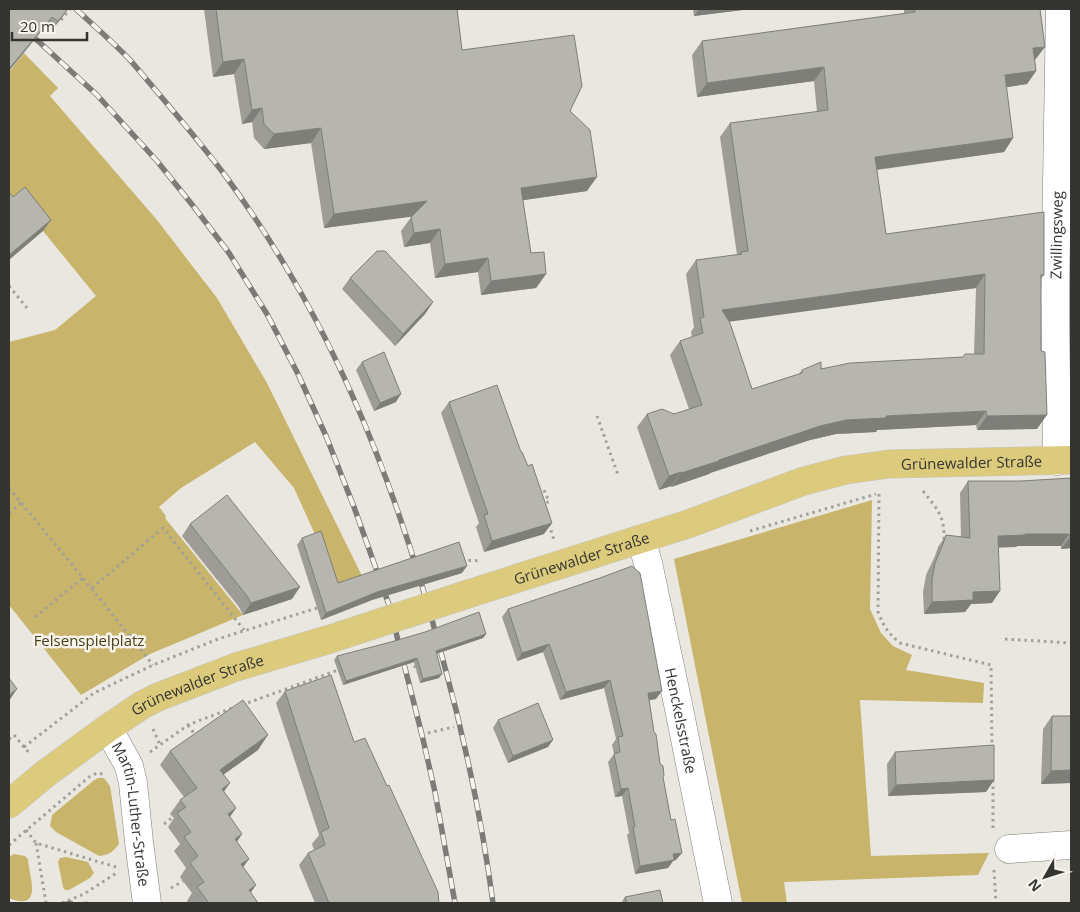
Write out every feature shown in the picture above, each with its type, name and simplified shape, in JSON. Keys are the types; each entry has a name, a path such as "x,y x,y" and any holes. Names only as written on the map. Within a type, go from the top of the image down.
{"main road":[{"name":"Grünewalder Straße","path":"9,804 45,774 108,728 142,705 158,697 236,667 688,524 804,481 846,470 889,464 1064,461"}],"street":[{"name":"Zwillingsweg","path":"1060,9 1055,298 1064,461"},
{"name":"Henckelsstraße","path":"640,539 648,563 718,903"},
{"name":"Martin-Luther-Straße","path":"108,728 117,771 133,784 147,903"},
{"path":"999,849 1071,845"}],"path":[{"path":"61,20 70,9"},
{"path":"9,286 27,308"},
{"path":"597,416 618,475"},
{"path":"9,488 153,665"},
{"path":"530,495 544,490 549,502 541,504"},
{"path":"923,491 938,510 944,527 943,547"},
{"path":"744,533 879,494 878,612 883,625 888,633 900,643 991,665 992,757"},
{"path":"9,513 21,503"},
{"path":"546,519 555,541 546,544"},
{"path":"92,588 163,528 244,630"},
{"path":"458,560 487,561"},
{"path":"35,617 84,578"},
{"path":"9,739 14,734 24,747 94,693 153,665 218,639 317,608"},
{"path":"1005,639 1071,642"},
{"path":"410,659 419,674"},
{"path":"9,845 89,777 97,773 117,771 188,725 338,670"},
{"path":"188,725 198,738"},
{"path":"428,733 454,727"},
{"path":"993,776 999,849 996,903"},
{"path":"26,830 36,843 46,903"},
{"path":"36,843 122,869 84,894 62,903"}],"green space":[{"name":"Felsenspielplatz","path":"24,53 58,88 50,96 157,220 217,298 267,383 364,580 333,590 317,539 294,488 255,442 181,488 159,507 166,516 165,518 243,615 150,654 81,695 9,605 9,342 55,330 96,296 17,199 9,205 9,72"},
{"path":"872,500 870,609 881,633 893,646 912,655 906,670 984,683 983,703 860,700 871,856 989,853 978,875 784,882 787,903 742,903 674,559"},
{"path":"98,778 104,778 110,786 119,844 110,853 99,856 56,832 50,826 52,815"},
{"path":"14,854 25,856 28,859 32,890 31,896 27,900 20,901 9,898 9,857"},
{"path":"66,857 88,862 94,873 90,878 69,890 65,890 63,887 58,862 60,858"}],"building":[{"path":"9,9 68,9 58,21 52,17 9,69"},
{"path":"216,9 457,9 462,50 574,35 582,86 570,111 590,130 597,177 521,188 531,253 544,252 546,274 491,281 488,258 445,264 440,229 414,233 411,217 427,201 334,214 321,128 274,134 264,124 262,108 252,110 244,59 223,62"},
{"path":"915,9 1040,9 1045,47 1033,48 1036,71 1005,75 1013,138 875,157 886,234 1044,212 1044,275 1041,275 1041,351 1045,352 1047,415 987,416 986,411 846,420 820,426 669,476 647,414 662,409 674,414 702,405 680,341 703,333 700,318 704,317 696,260 742,254 741,252 748,251 730,123 828,110 824,67 707,83 702,41 915,12","holes":["985,274 984,354 965,354 963,357 850,363 821,369 821,362 802,370 802,373 752,389 730,323 722,310"]},
{"path":"25,187 51,220 9,255 9,192 13,197"},
{"path":"377,251 385,251 433,302 403,334 350,278"},
{"path":"384,352 401,394 380,403 362,362"},
{"path":"497,385 521,452 528,466 532,464 552,523 492,541 484,515 488,514 449,402"},
{"path":"1071,478 1071,537 1069,534 998,536 1000,591 973,592 973,600 932,602 932,580 935,563 946,535 970,538 968,481 1021,481"},
{"path":"227,495 300,587 251,603 190,524"},
{"path":"321,531 338,583 459,542 467,566 377,592 326,613 302,538"},
{"path":"632,566 640,573 662,691 648,693 660,764 663,766 663,777 671,820 675,819 682,853 673,854 674,860 640,866 628,788 621,789 614,754 620,752 618,737 623,736 610,680 566,692 549,644 522,653 508,609"},
{"path":"479,612 486,634 436,651 442,674 423,679 417,658 346,681 337,656 425,632"},
{"path":"331,675 354,742 365,738 387,786 389,785 438,892 439,903 329,903 308,853 325,845 321,832 329,828 285,691"},
{"path":"9,678 17,689 9,695"},
{"path":"243,700 268,735 220,770 230,783 222,789 236,808 228,814 242,834 235,839 249,859 241,864 256,885 249,890 258,903 209,903 197,887 204,882 190,863 198,856 184,837 191,832 177,813 186,807 180,800 197,788 170,751"},
{"path":"538,703 553,740 513,756 498,720"},
{"path":"1052,716 1071,716 1071,770 1051,771"},
{"path":"994,745 994,780 896,785 895,752"},
{"path":"660,890 663,903 627,903 625,897"}],"railway":[{"path":"76,9 131,61 227,178 293,278 346,380 384,472 430,613 466,750 484,842 493,903"},
{"path":"9,19 38,41 97,95 157,161 229,253 267,314 298,374 326,436 354,507 389,605 435,792 455,903"}]}
